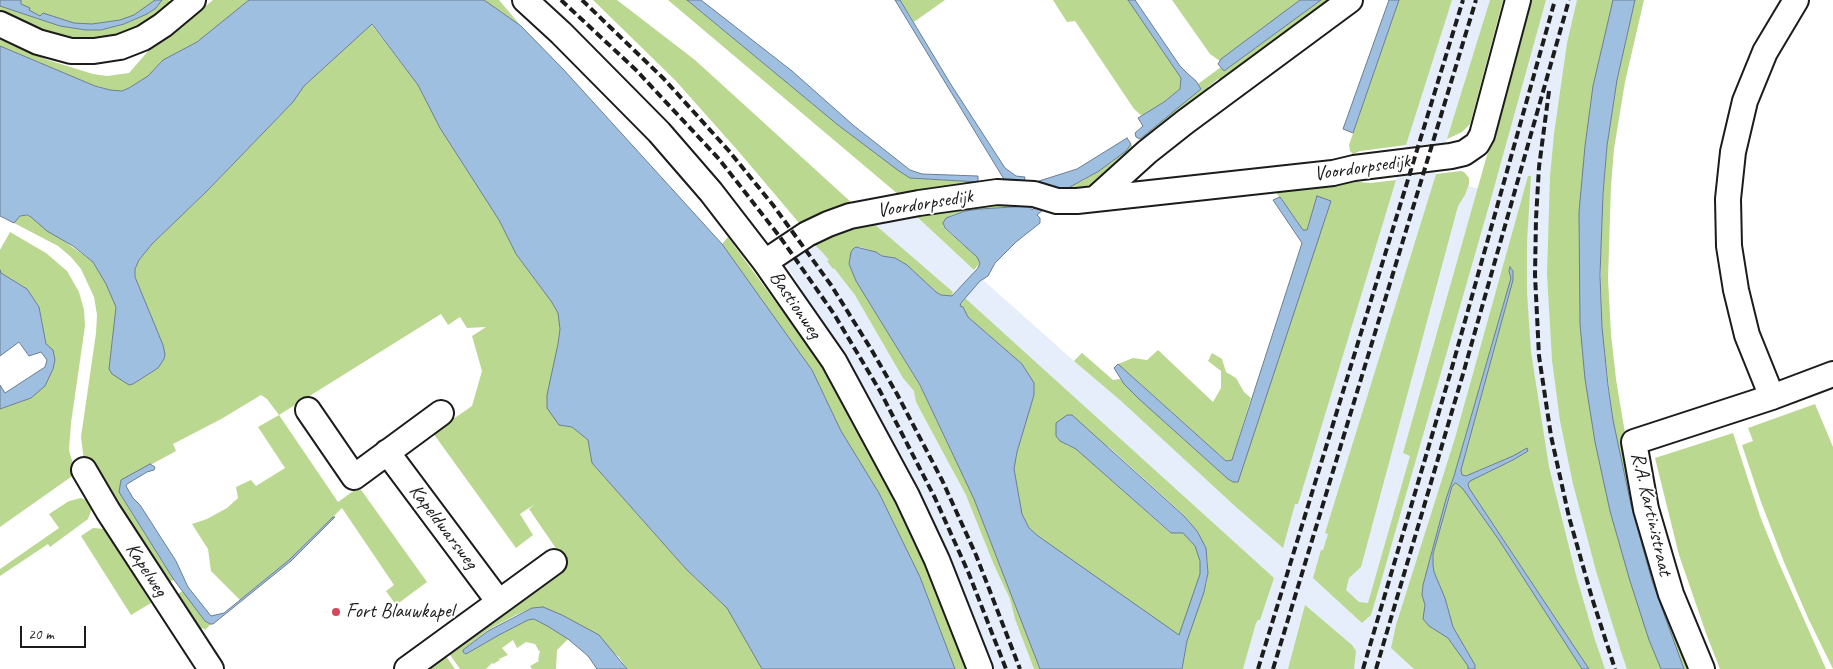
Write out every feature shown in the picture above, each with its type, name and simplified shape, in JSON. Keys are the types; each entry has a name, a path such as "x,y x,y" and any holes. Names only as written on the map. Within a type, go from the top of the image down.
{"street":[{"path":"0,24 38,42 71,51 94,51 120,47 143,38 163,25 193,0"},
{"name":"Bastionweg","path":"524,0 561,33 659,132 711,192 766,262 834,362 882,448 937,560 980,669"},
{"path":"1095,199 1147,152 1185,122 1350,0"},
{"name":"Voordorpsedijk","path":"766,262 807,234 828,224 850,216 919,203 997,192 1034,194 1049,199 1077,202 1333,172 1464,153 1477,144 1482,135 1518,0"},
{"path":"1772,397 1747,335 1736,290 1729,246 1728,199 1733,152 1745,101 1765,52 1796,0"},
{"name":"R.A. Kartinistraat","path":"1702,669 1670,594 1646,509 1634,442 1772,397 1831,381"},
{"path":"308,410 354,476 441,413"},
{"name":"Kapeldwarsweg","path":"387,452 499,602"},
{"name":"Kapelweg","path":"84,470 108,511 211,669"},
{"path":"407,669 554,562"}],"shaded area":[{"path":"1399,0 1503,0 1470,124 1462,132 1447,139 1435,177 1487,191 1540,0 1595,0 1580,90 1647,669 992,669 937,533 894,444 851,367 786,265 813,243 847,229 915,215 974,270 972,273 981,281 982,279 1074,361 1082,353 1113,380 1120,379 1228,479 1395,183 1406,145 1360,151"}],"green space":[{"path":"14,0 159,0 135,17 106,27 60,25 19,8"},
{"path":"162,0 169,0 173,6 156,19 119,38 76,41 45,33 0,14 0,6 60,26 101,30 136,19 156,8"},
{"path":"213,0 249,0 197,42 163,60 148,76 122,91 95,86 0,46 0,39 48,60 93,74 107,76 129,73 150,49"},
{"path":"484,0 499,0 521,26"},
{"path":"593,0 617,0 695,60 852,203 800,224 675,80"},
{"path":"668,0 687,0 838,125 910,178 978,182 979,184 899,195"},
{"path":"900,0 945,0 914,22"},
{"path":"1053,0 1128,0 1181,78 1180,89 1142,116 1134,109 1075,21 1067,22"},
{"path":"1172,0 1300,0 1220,61 1210,54"},
{"path":"1321,0 1339,0 1221,81 1218,79 1208,87 1209,91 1139,143 1143,137 1201,89 1198,84 1221,67 1224,71"},
{"path":"1399,0 1452,0 1406,145 1360,151 1353,154 1350,151 1349,145"},
{"path":"1490,0 1503,0 1470,124 1462,132 1447,139"},
{"path":"1527,0 1546,0 1382,578 1371,615 1362,623 1313,578 1328,534 1325,533 1436,174 1464,172 1469,178 1469,184 1458,206 1361,567 1349,578 1346,590 1359,602 1368,603 1410,456 1403,453 1487,155 1493,143 1509,87 1512,57"},
{"path":"1577,0 1613,0 1593,86 1579,212 1580,324 1585,379 1595,442 1610,511 1630,581 1661,669 1627,669 1622,655 1596,571 1573,484 1560,421 1552,360 1547,274 1550,176 1567,43"},
{"path":"1635,0 1644,0 1625,82 1614,149 1611,186 1608,279 1611,334 1616,379 1631,469 1693,669 1684,669 1670,634 1652,581 1631,505 1613,420 1602,327 1600,235 1607,146 1617,80"},
{"path":"371,24 418,85 440,128 499,220 516,254 558,313 560,329 556,356 559,425 572,427 588,440 592,463 686,569 727,608 762,669 627,669 619,657 543,607 532,608 488,630 463,650 466,654 528,620 534,619 568,639 557,650 556,669 532,669 530,666 539,661 540,651 535,644 526,642 517,648 513,640 502,648 508,655 492,663 486,669 460,669 446,649 566,563 529,509 535,504 520,514 533,535 516,548 433,433 472,406 482,371 472,336 486,327 467,328 460,317 448,325 441,314 279,415 267,399 261,395 223,418 173,444 176,451 121,481 119,492 174,580 168,582 84,461 81,437 96,333 97,315 94,297 81,269 71,257 58,246 14,223 16,219 23,215 31,217 93,262 106,284 116,307 109,369 133,384 158,368 163,345 135,277 135,269 139,260 152,244 207,191 293,102 304,86"},
{"path":"1131,144 1135,150 1091,188 1066,191 1069,187 1112,162 1126,151"},
{"path":"1528,176 1531,176 1527,242 1527,293 1531,352 1549,467 1576,575 1605,669 1589,669 1469,488 1469,481 1513,460 1527,449 1466,476 1462,475 1461,470 1513,280 1512,273 1510,273 1511,278 1446,499 1422,591 1429,626 1448,638 1468,666 1468,669 1414,669 1391,648 1396,625 1455,438"},
{"path":"1337,180 1370,183 1396,180 1283,548 1120,400 1074,361 1082,353 1113,380 1120,379 1139,399 1228,479 1233,482 1239,479 1330,201 1317,197 1307,230 1303,230 1273,188"},
{"path":"1009,200 1036,204 1032,208 1030,205 1021,208 1006,207 965,211 952,215 945,220 943,225 945,229 977,257 980,263 974,270 915,215"},
{"path":"873,223 953,292 952,296 941,295 907,265 895,258 882,256 860,247 853,249 851,252 849,264 856,281 920,386 974,499 1040,669 1034,669 1015,619 1010,599 966,495 916,402 914,391 903,378 855,295 827,261 829,260 813,243 847,229"},
{"path":"10,232 46,253 67,271 79,292 84,310 85,326 69,450 73,464 78,472 0,527 0,409 31,398 53,369 39,307 27,289 1,273 0,270 0,250"},
{"path":"728,237 821,364 849,413 880,472 927,571 967,669 955,669 920,577 879,493 841,431 812,370 722,244"},
{"path":"965,298 1274,578 1260,620 1256,623 1243,669 1182,669 1187,641 1207,582 1206,548 1197,531 1184,515 1109,447 1066,445 1076,449 1170,533 1183,533 1191,540 1198,552 1201,567 1200,574 1179,636 1029,528 1022,514 1014,469 1017,452 1034,395 1022,364 965,314 960,306"},
{"path":"1158,350 1213,402 1221,388 1221,371 1208,361 1212,353 1222,359 1226,372 1236,378 1244,392 1251,398 1232,460 1226,461 1118,364 1133,358 1147,360"},
{"path":"1815,404 1833,447 1833,669 1784,562 1742,445 1753,441 1748,428"},
{"path":"279,415 338,502 359,487 427,582 396,605 386,591 394,585 342,508 289,560 240,600 211,571 208,549 192,524 207,519 227,508 238,498 236,487 251,480 256,486 285,468 258,427"},
{"path":"1733,433 1760,516 1826,669 1720,669 1679,555 1655,458"},
{"path":"1454,483 1463,489 1499,540 1582,669 1475,669 1475,665 1453,627 1433,565 1433,554"},
{"path":"81,498 94,503 88,519 50,547 48,544 0,576 0,569 59,528 49,514 69,501"},
{"path":"93,528 105,529 151,603 131,615 81,536"},
{"path":"183,591 205,621 211,624 205,630 203,628 196,633 177,599 179,593"},
{"path":"1305,605 1352,645 1356,651 1354,669 1288,669"},
{"path":"443,652 455,669 418,669"}],"water":[{"path":"0,0 21,0 21,4 40,16 43,13 74,23 92,24 120,20 134,15 155,0 162,0 156,8 147,14 124,24 101,30 86,30 60,26 0,6"},
{"path":"249,0 484,0 521,26 563,69 722,244 812,370 841,431 879,493 920,577 955,669 762,669 727,608 686,569 592,463 588,440 572,427 559,425 547,408 547,395 560,329 558,313 516,254 499,220 440,128 418,85 372,24 304,86 293,102 207,191 152,244 139,260 135,269 135,277 163,345 164,359 158,368 133,384 129,385 112,374 109,369 116,307 106,284 93,262 27,215 20,216 14,223 0,216 0,46 95,86 122,91 148,76 163,60 197,42"},
{"path":"687,0 701,0 792,71 853,125 910,170 922,174 978,176 978,182 910,178 838,125"},
{"path":"895,0 900,0 950,83 1005,168 1016,176 1025,177 1024,182 1005,181"},
{"path":"1128,0 1135,0 1180,66 1196,81 1201,89 1140,139 1136,137 1135,133 1143,126 1138,118 1164,102 1180,89 1181,78"},
{"path":"1300,0 1321,0 1224,71 1218,64 1221,59"},
{"path":"1389,0 1399,0 1353,133 1343,129"},
{"path":"1613,0 1635,0 1617,80 1607,146 1603,194 1600,275 1602,327 1608,385 1613,420 1631,505 1652,581 1684,669 1661,669 1649,640 1610,511 1595,442 1585,379 1580,324 1579,212 1593,86"},
{"path":"1127,138 1131,144 1126,151 1099,171 1070,187 1037,215 1040,218 1040,223 1016,242 995,263 988,276 980,281 960,306 963,307 968,317 1022,364 1034,383 1034,395 1017,452 1014,469 1022,514 1029,528 1179,635 1200,574 1200,561 1195,546 1183,533 1171,533 1076,449 1060,441 1056,436 1056,423 1067,415 1072,415 1184,516 1197,531 1206,548 1208,573 1204,592 1187,641 1182,669 1040,669 974,499 920,385 856,281 849,264 851,252 856,247 876,252 882,256 895,258 907,265 941,295 952,296 978,268 980,263 977,257 945,228 943,223 946,218 965,211 980,209 1029,206 1032,210 1051,191 1049,186 1039,181 1077,169"},
{"path":"1317,196 1331,201 1238,482 1233,482 1139,399 1124,384 1114,368 1118,364 1226,461 1232,460 1302,243 1273,200 1280,197 1303,230 1307,230"},
{"path":"1510,267 1513,271 1513,280 1461,470 1462,475 1466,476 1527,448 1528,451 1513,460 1470,481 1468,484 1469,488 1589,669 1582,669 1499,540 1463,489 1456,483 1452,487 1433,554 1433,565 1453,627 1475,665 1475,669 1468,669 1468,666 1448,638 1429,626 1423,619 1425,605 1422,595 1423,585 1446,499 1511,278"},
{"path":"0,270 1,273 27,289 39,307 46,344 53,350 55,360 45,386 31,398 0,409 0,385 5,393 45,367 47,360 41,352 29,356 19,342 0,356"},
{"path":"150,464 155,467 154,470 147,472 126,486 176,561 188,587 211,616 224,613 289,560 335,517 291,561 213,624 210,624 205,621 174,580 119,492 121,480"},
{"path":"543,607 599,635 627,669 597,669 588,656 568,639 534,619 528,620 466,654 463,652 463,650 488,631 532,608"}],"railway":[{"path":"561,0 636,70 719,159 780,237 834,314 880,391 935,498 969,574 1006,669"},
{"path":"582,0 664,79 729,151 773,205 831,285 897,394 942,480 976,555 1020,669"},
{"path":"1258,669 1463,0"},
{"path":"1273,669 1476,0"},
{"path":"1363,669 1451,371 1555,0"},
{"path":"1376,669 1463,374 1569,0"},
{"path":"1549,91 1539,167 1536,219 1535,275 1539,356 1551,436 1569,517 1615,669"}],"place":[{"name":"Fort Blauwkapel","path":"336,612"}]}
